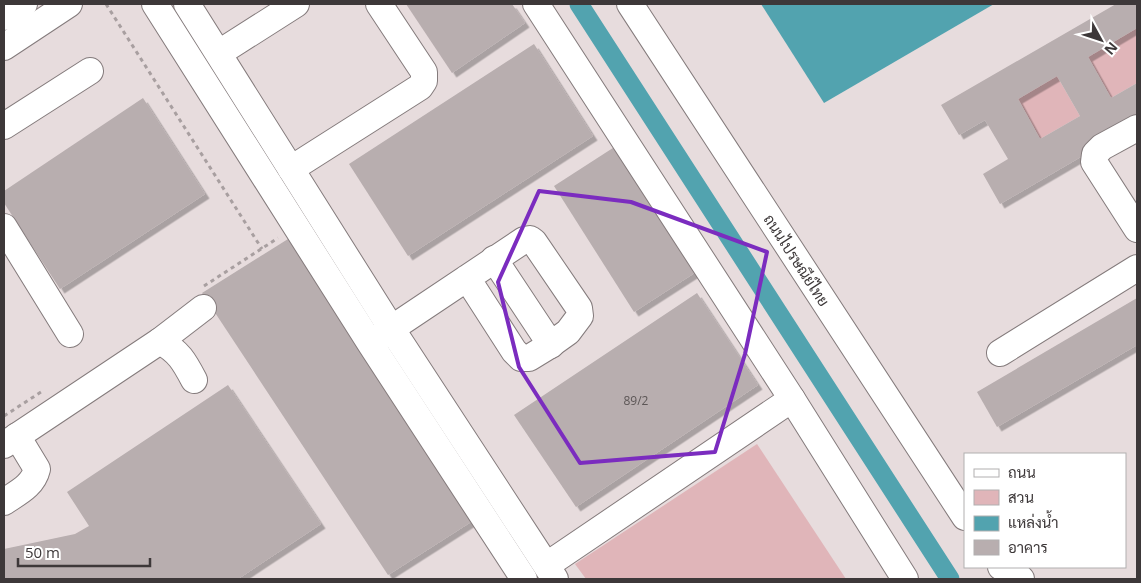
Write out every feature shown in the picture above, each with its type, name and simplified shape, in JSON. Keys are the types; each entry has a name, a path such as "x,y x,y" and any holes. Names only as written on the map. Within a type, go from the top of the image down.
{"street":[{"path":"4,17 24,4"},
{"path":"5,42 69,4"},
{"path":"155,4 381,336 531,544 551,575 792,399"},
{"path":"187,4 291,169 381,336 524,579"},
{"path":"219,53 296,4"},
{"path":"291,169 420,87 424,81 424,72 379,4"},
{"path":"536,4 792,399 905,579"},
{"name":"ถนนไปรษณีย์ไทย","path":"630,4 964,515"},
{"path":"4,126 90,71"},
{"path":"1137,128 1102,147 1095,154 1094,162 1137,229"},
{"path":"4,226 70,334"},
{"path":"381,336 494,259 524,240 530,239 580,308 580,316 568,332 551,345 529,358 521,358 514,351 467,278"},
{"path":"494,259 551,345"},
{"path":"1000,353 1137,268"},
{"path":"4,502 31,483 37,469 10,441 160,341 203,308"},
{"path":"160,341 173,348 182,358 194,380"},
{"path":"1003,568 1021,579"}],"path":[{"path":"106,4 262,249"}],"highlighted area":[{"path":"539,191 631,202 767,252 745,354 715,452 580,463 519,367 498,282"}],"green space":[{"path":"1137,28 1137,83 1111,98 1088,57"},
{"path":"1057,76 1080,116 1040,139 1018,99"},
{"path":"757,444 846,579 586,579 575,564"}],"water":[{"path":"761,4 994,4 824,103"}],"building":[{"path":"406,4 512,4 525,23 452,73"},
{"path":"1116,4 1137,4 1137,28 1088,57 1111,98 1137,83 1137,124 1000,204 983,174 1008,159 985,120 959,135 941,105","holes":["1057,76 1080,116 1040,139 1018,99"]},
{"path":"534,44 593,136 408,256 349,164"},
{"path":"143,98 205,194 60,289 4,203 4,191"},
{"path":"616,146 696,272 634,312 554,186"},
{"path":"288,239 474,520 388,575 202,293"},
{"path":"697,293 758,385 576,507 514,415"},
{"path":"1137,298 1137,345 997,427 977,392"},
{"path":"228,385 321,524 238,579 4,579 4,549 75,534 89,526 67,492"}],"waterway":[{"path":"579,4 950,579"}]}
